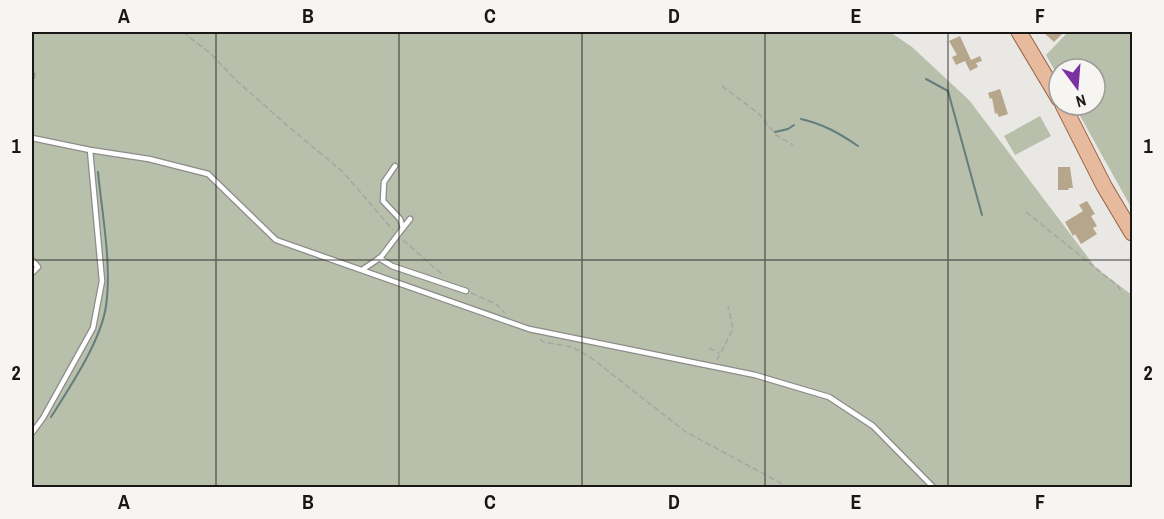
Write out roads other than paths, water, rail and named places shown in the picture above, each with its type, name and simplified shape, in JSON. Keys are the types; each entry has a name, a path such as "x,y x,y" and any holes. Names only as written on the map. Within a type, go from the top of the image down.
{"main road":[{"path":"1019,32 1047,79"},
{"path":"1069,117 1104,186 1132,233"}],"lane":[{"path":"32,138 149,159 208,174 276,240 529,329 754,375 829,397 873,426 934,488"},
{"path":"32,433 43,418 93,328 102,281 90,150"},
{"path":"395,166 384,182 383,201 400,219 403,228"},
{"path":"362,270 379,258 411,219"},
{"path":"379,258 392,266 466,291"},
{"path":"32,260 38,267 32,273"}],"waterway":[{"path":"926,79 948,91 982,215"},
{"path":"801,119 831,130 858,146"},
{"path":"775,132 794,125"},
{"path":"51,417 91,349 106,306 108,290 106,239 98,172"}]}
